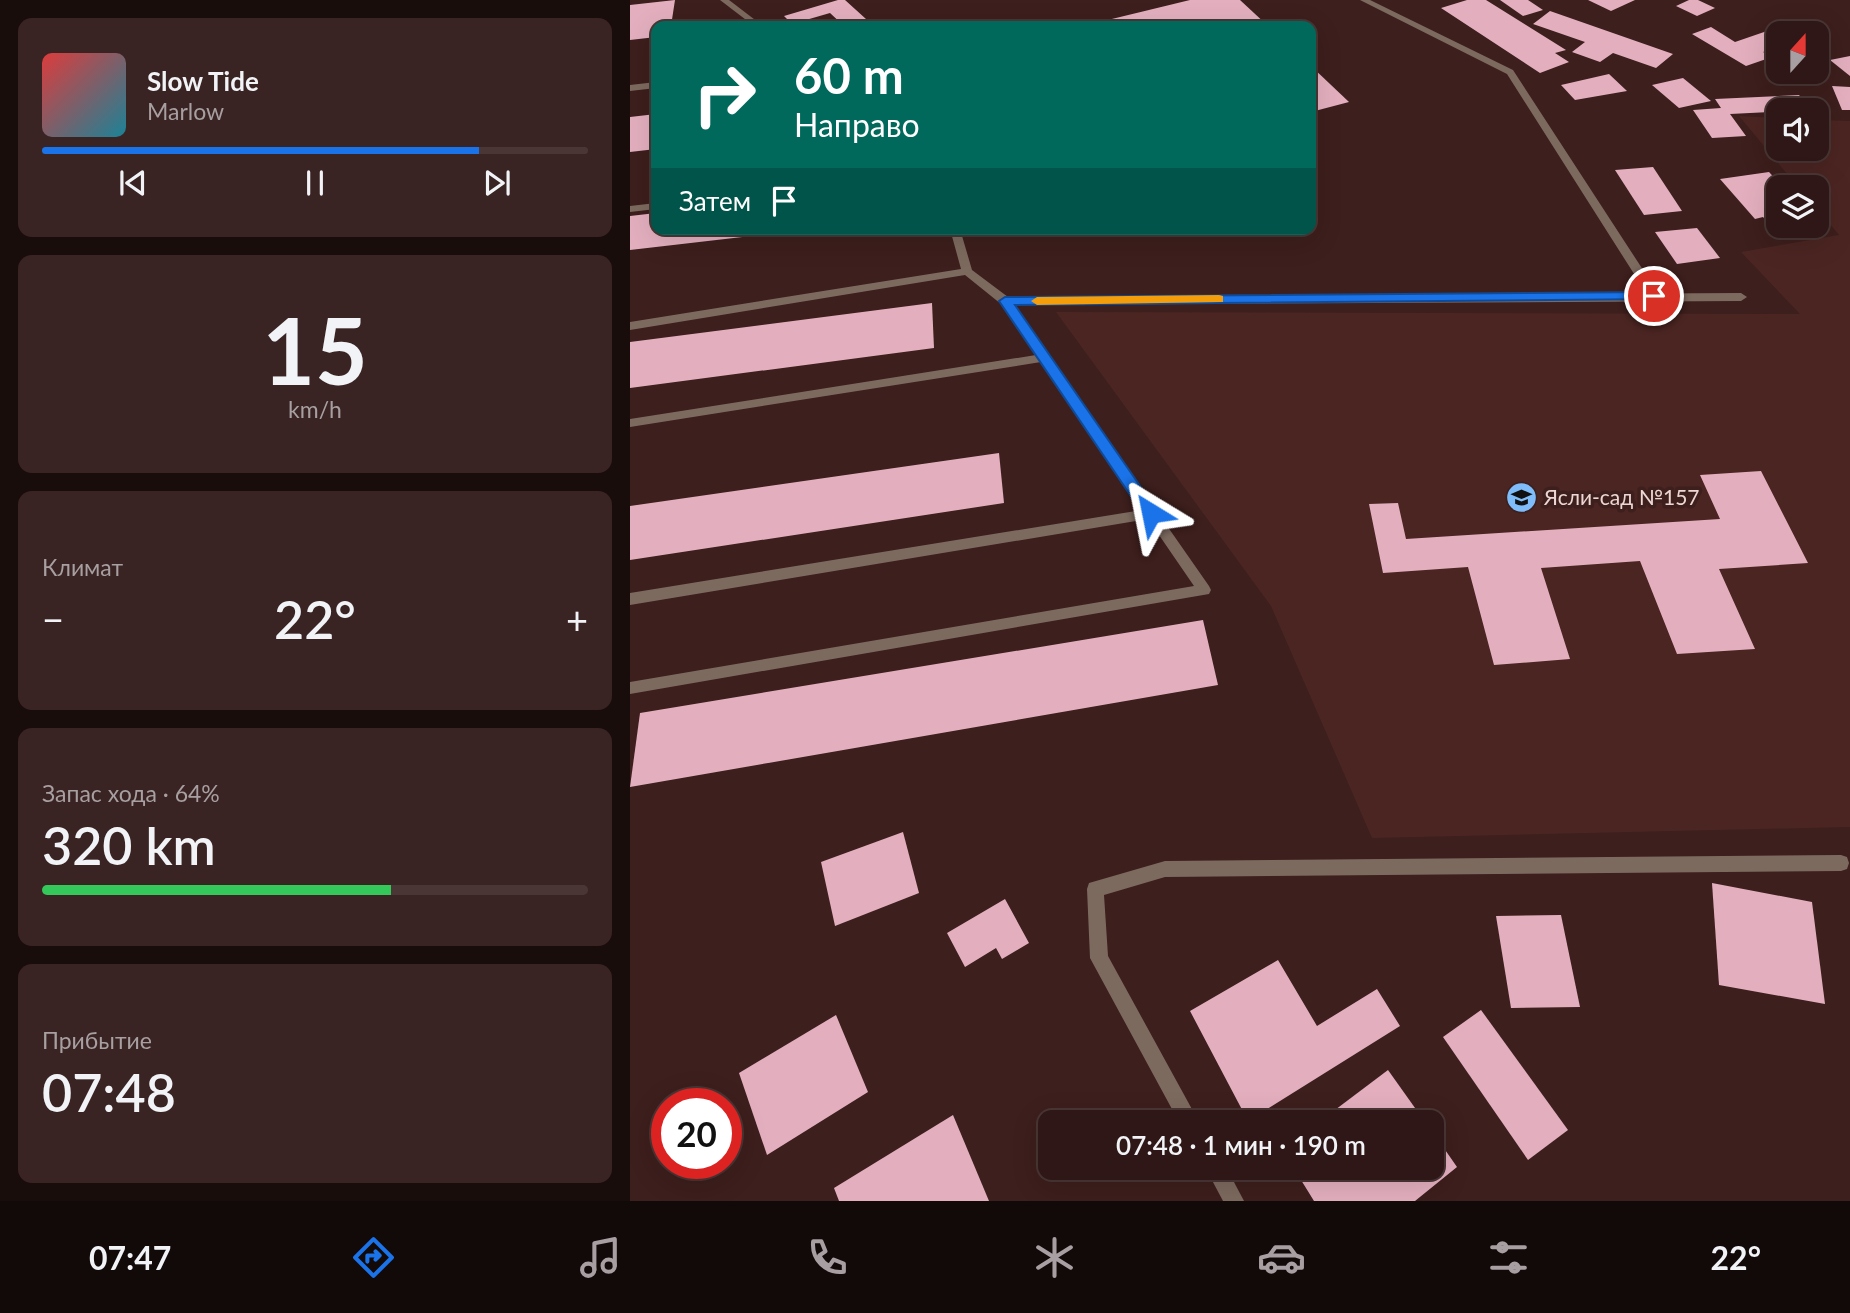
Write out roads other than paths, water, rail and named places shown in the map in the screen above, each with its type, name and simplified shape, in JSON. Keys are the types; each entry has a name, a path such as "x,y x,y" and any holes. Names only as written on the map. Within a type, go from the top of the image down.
{"street":[{"path":"724,0 752,21"},
{"path":"1364,0 1510,72 1654,296"},
{"path":"630,88 651,86"},
{"path":"630,209 651,207"},
{"path":"630,688 1204,590 1005,301 967,271 958,235"},
{"path":"630,326 967,271"},
{"path":"1005,301 1741,297"},
{"path":"630,423 1043,358"},
{"path":"630,599 1151,513"},
{"path":"1183,1110 1099,958 1095,889 1165,869 1841,863"},
{"path":"1222,1180 1234,1201"}],"place":[{"name":"Ясли-сад №157","path":"1521,498"}]}
